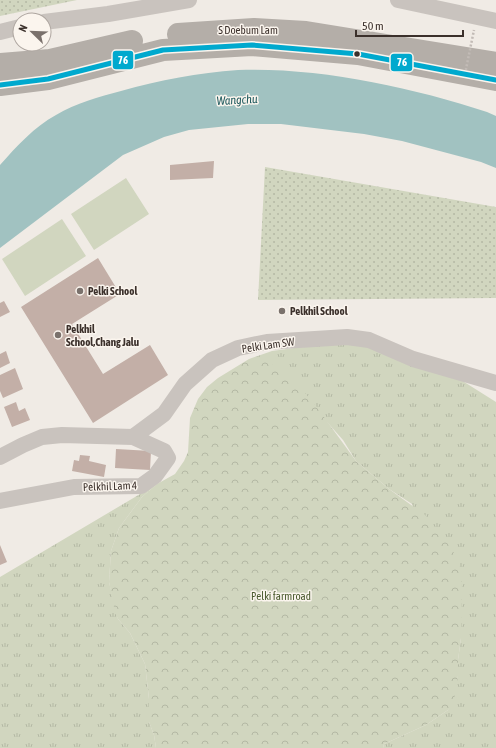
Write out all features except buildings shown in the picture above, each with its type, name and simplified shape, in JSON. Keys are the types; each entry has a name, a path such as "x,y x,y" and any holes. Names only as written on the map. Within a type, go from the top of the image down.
{"highway":[{"name":"S Doebum Lam","path":"0,64 50,60 143,38 171,34 254,29 306,32 467,66 496,80"},
{"name":"S Doebum Lam","path":"0,85 48,79 163,50 252,45 358,54 467,66 496,63"}],"street":[{"path":"52,21 108,14 189,0"},
{"path":"398,0 496,21"},
{"path":"0,32 12,30"},
{"name":"Pelki Lam SW","path":"133,437 164,414 185,384 212,360 238,348 267,342 347,337 369,340 413,359 496,383"},
{"path":"0,457 23,445 42,438 62,435 133,437"},
{"name":"Pelkhil Lam 4","path":"0,501 74,487 141,486 158,473 168,458 164,451 133,437"}],"path":[{"path":"467,66 474,30"}],"green space":[{"path":"0,0 77,0 19,12 12,12 12,14 0,16"},
{"path":"265,167 496,207 496,298 258,300"},
{"path":"126,178 149,214 94,250 71,214"},
{"path":"62,219 86,256 25,296 2,259"},
{"path":"354,340 442,368 496,402 496,748 383,748 384,744 426,725 448,710 458,676 458,660 461,638 412,504 389,489 356,461 343,440 327,422 249,359 272,351"},
{"name":"Pelki farmroad","path":"249,359 263,359 285,371 313,402 356,461 389,489 425,515 450,546 459,562 462,578 461,638 458,660 458,676 454,701 448,710 426,725 384,744 383,748 156,748 154,735 149,722 149,699 145,664 130,633 118,619 115,612 109,582 111,551 119,528 142,497 157,484 175,474 184,461 188,452 190,418 198,399 207,387 218,378"},
{"path":"157,484 142,497 119,528 111,551 109,582 118,619 130,633 145,664 149,699 149,722 154,735 156,748 0,748 0,577"}],"water":[{"name":"Wangchu","path":"238,70 300,72 364,80 427,94 487,112 496,116 496,168 481,162 402,141 364,134 281,124 248,124 189,130 164,137 123,155 0,248 0,165 19,144 40,125 72,107 113,93 179,78"}],"transit line":[{"name":"76","path":"0,85 48,79 163,50 252,45 358,54 496,80"}],"place":[{"name":"Pelki School","path":"80,291"},
{"name":"Pelkhil School","path":"282,311"},
{"name":"Pelkhil School,Chang Jalu","path":"58,335"}]}
